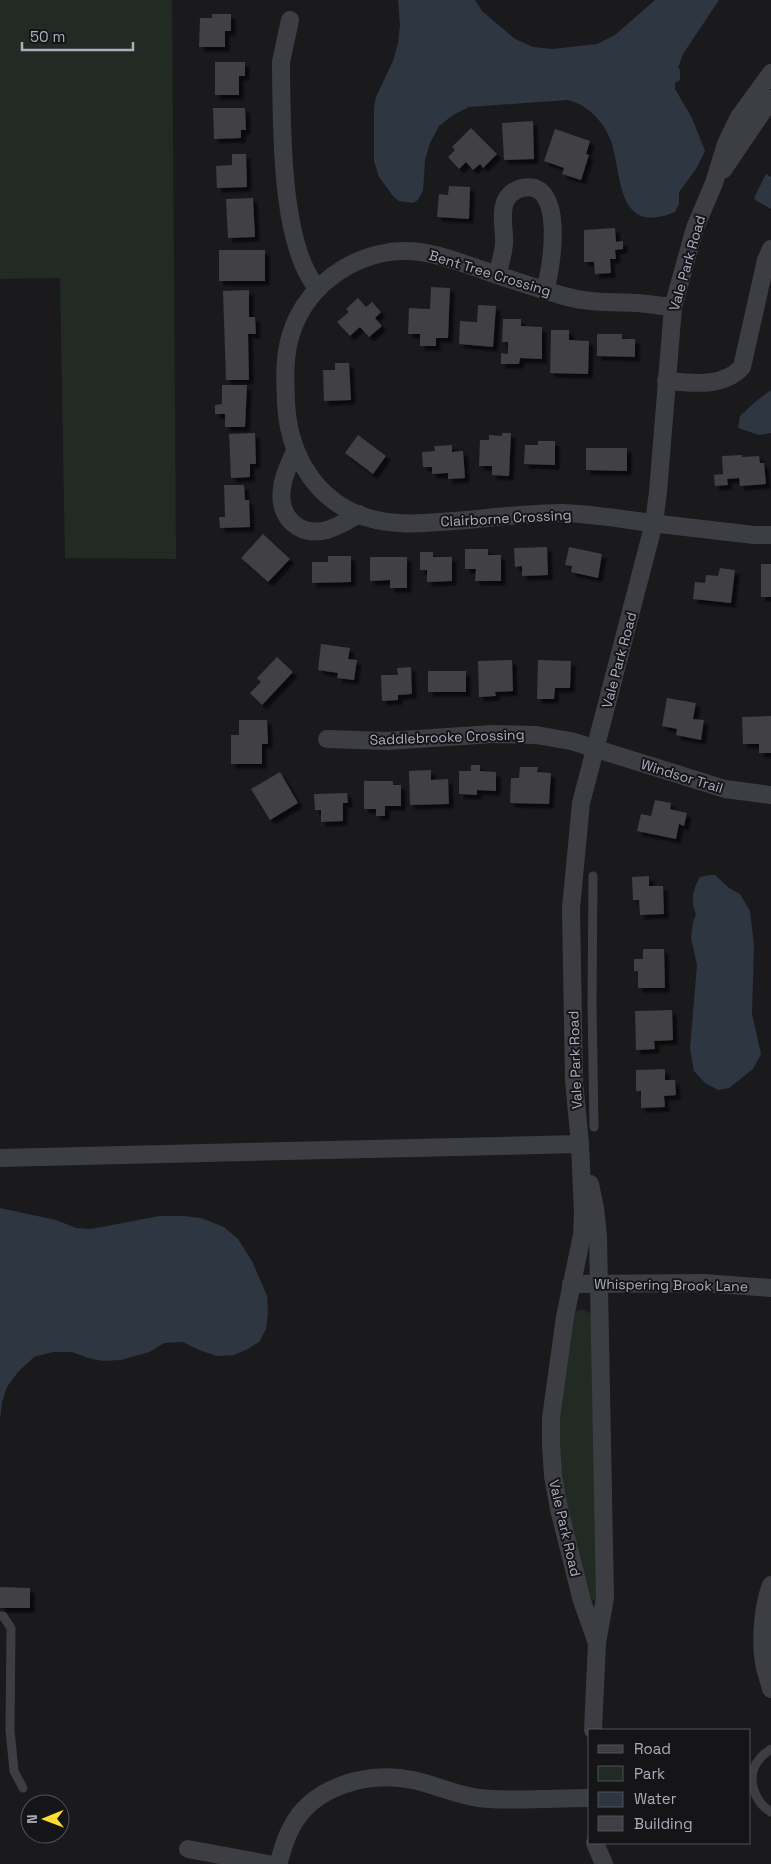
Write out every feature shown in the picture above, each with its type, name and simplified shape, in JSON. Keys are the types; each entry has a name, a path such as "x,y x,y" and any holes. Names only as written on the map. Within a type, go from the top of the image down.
{"street":[{"path":"290,20 281,62 282,144 285,182 303,265 318,289"},
{"name":"Vale Park Road","path":"597,1643 582,1601 556,1494 552,1461 551,1418 571,1284 582,1235 580,1144 574,1081 571,908 581,803 654,523 673,307 695,228 714,183 726,144 739,117 771,73"},
{"name":"Vale Park Road","path":"714,183 771,99"},
{"path":"497,274 504,244 505,204 512,193 518,189 532,187 538,189 547,198 551,212 552,259 545,290"},
{"path":"666,381 711,383 731,376 742,367 766,260 771,249"},
{"name":"Bent Tree Crossing","path":"318,289 331,276 352,264 366,258 405,251 430,253 581,300 673,307"},
{"name":"Clairborne Crossing","path":"318,289 309,299 295,322 287,348 286,407 295,451 308,475 339,504 359,514 382,522 398,524 553,513 754,535 771,535"},
{"path":"295,451 281,490 282,506 288,518 298,528 310,531 326,530 359,514"},
{"name":"Saddlebrooke Crossing","path":"327,739 388,740 514,734 552,737 595,749"},
{"name":"Windsor Trail","path":"595,749 725,789 771,795"},
{"path":"0,1158 580,1144"},
{"name":"Vale Park Road","path":"580,1144 595,1208 598,1236 605,1598 597,1643 593,1729"},
{"name":"Whispering Brook Lane","path":"571,1284 704,1283 771,1288"},
{"path":"771,1585 768,1593 764,1628 764,1662 771,1689"},
{"path":"278,1864 290,1828 298,1816 316,1799 327,1792 355,1782 376,1778 399,1778 427,1784 458,1794 483,1798 588,1798"},
{"path":"589,1864 595,1844"},
{"path":"595,1844 604,1864"},
{"path":"188,1849 268,1864"}],"lane":[{"path":"593,876 592,1003 594,1127"},
{"path":"573,1004 592,1003"},
{"path":"0,1616 3,1616 11,1628 10,1730 14,1771 23,1788"},
{"path":"771,1749 758,1760 752,1772 752,1784 757,1797 763,1808 771,1812"}],"green space":[{"path":"0,0 172,0 176,559 65,558 60,278 0,279"},
{"path":"579,1310 585,1310 592,1315 598,1599 591,1601 567,1523 556,1447 574,1313"}],"water":[{"path":"398,0 475,0 482,11 515,39 533,47 553,49 597,44 615,35 655,0 719,0 683,54 678,68 680,69 680,80 675,83 675,89 692,118 705,151 696,169 679,192 679,204 675,212 656,217 642,216 632,210 625,199 611,141 604,127 589,110 568,100 469,107 453,115 439,126 430,143 425,160 423,191 418,200 413,203 399,201 379,177 374,161 374,107 376,97 393,61 398,43 400,25"},
{"path":"766,174 771,177 771,209 754,198"},
{"path":"771,390 771,433 759,435 738,428 740,416"},
{"path":"715,875 729,888 740,894 750,911 754,946 752,1014 761,1054 753,1069 729,1088 718,1090 705,1083 694,1071 690,1048 697,965 691,938 696,914 693,895 700,877"},
{"path":"0,1208 56,1220 76,1228 91,1229 159,1216 201,1218 224,1227 238,1239 252,1261 267,1296 266,1329 259,1342 234,1355 217,1356 183,1342 164,1343 149,1352 121,1360 103,1361 72,1352 53,1352 34,1357 18,1372 7,1387 2,1402 0,1420"}],"building":[{"path":"212,14 231,14 231,31 225,31 225,47 199,47 200,18 212,18"},
{"path":"215,62 245,62 245,76 239,76 239,95 215,95"},
{"path":"213,108 245,108 246,130 241,130 241,138 214,139"},
{"path":"533,121 534,159 504,160 502,123"},
{"path":"471,128 497,154 483,168 480,164 473,170 466,162 459,169 448,157 455,150 452,147"},
{"path":"555,129 590,141 586,154 589,155 581,180 562,174 564,168 544,161"},
{"path":"232,154 246,154 247,187 217,188 216,166 232,165"},
{"path":"449,186 470,187 469,219 437,217 439,194 448,195"},
{"path":"253,198 255,237 228,238 226,199"},
{"path":"615,228 616,242 623,241 623,249 615,250 616,259 610,259 611,273 595,274 594,262 584,262 584,230"},
{"path":"219,250 265,250 265,281 219,281"},
{"path":"431,287 450,288 448,338 436,338 436,346 420,346 420,334 408,334 409,308 430,309"},
{"path":"249,290 249,317 255,317 256,334 248,334 249,380 226,380 223,291"},
{"path":"358,298 366,307 372,302 381,312 375,318 382,326 369,337 360,327 350,336 337,322 349,312 346,309"},
{"path":"478,305 496,306 493,347 459,344 460,321 477,322"},
{"path":"503,319 521,319 521,326 542,327 542,359 520,358 519,364 501,364 501,353 508,354 508,342 502,342"},
{"path":"551,330 569,330 569,340 589,341 588,374 550,373"},
{"path":"597,334 622,334 622,339 635,339 635,357 597,356"},
{"path":"335,363 349,363 351,400 324,401 323,370 335,370"},
{"path":"222,385 247,385 245,427 225,427 225,414 215,414 215,405 222,404"},
{"path":"255,433 256,464 250,464 250,477 231,478 229,434"},
{"path":"502,433 511,433 509,476 492,475 492,466 479,466 480,440 489,440 489,435 502,436"},
{"path":"358,435 386,456 373,474 345,453"},
{"path":"538,441 555,441 555,465 524,464 525,445 538,445"},
{"path":"452,445 452,452 463,451 465,478 448,479 448,473 432,474 432,467 423,467 422,452 435,451 434,446"},
{"path":"586,448 627,448 627,471 586,470"},
{"path":"742,455 742,457 759,456 760,463 764,463 766,484 740,486 739,478 727,479 728,485 715,486 714,475 723,474 722,456"},
{"path":"224,485 244,485 245,500 249,500 250,527 220,528 219,517 225,517"},
{"path":"263,534 290,559 268,582 241,558"},
{"path":"547,547 548,575 522,576 522,566 515,567 514,548"},
{"path":"569,547 602,554 598,578 571,572 572,566 565,565"},
{"path":"465,549 488,549 488,555 501,555 501,581 475,581 476,569 465,569"},
{"path":"420,552 433,552 433,557 452,557 452,581 427,582 427,570 420,570"},
{"path":"328,556 351,556 351,582 312,583 312,562 328,562"},
{"path":"370,557 407,557 407,588 390,588 390,580 370,581"},
{"path":"761,564 771,564 771,597 761,597"},
{"path":"720,568 735,570 731,603 693,599 695,582 705,583 706,575 718,576"},
{"path":"321,644 350,648 348,659 357,660 354,680 337,678 338,673 318,670"},
{"path":"277,657 293,672 262,705 250,693 261,682 257,678"},
{"path":"512,660 513,691 495,692 496,696 479,697 478,661"},
{"path":"538,660 571,661 570,688 555,688 554,699 537,699"},
{"path":"411,667 412,694 398,695 398,700 382,701 381,675 398,675 397,668"},
{"path":"428,671 466,671 466,692 428,692"},
{"path":"667,698 696,703 693,719 704,720 701,740 676,735 677,729 662,726"},
{"path":"771,716 771,753 759,753 759,744 743,744 742,717"},
{"path":"239,720 267,720 268,744 262,744 262,764 231,764 231,735 239,735"},
{"path":"471,765 480,765 480,771 496,772 496,791 477,790 477,795 459,794 459,771 471,771"},
{"path":"520,767 538,767 537,772 551,773 549,804 510,803 511,778 519,778"},
{"path":"431,770 431,780 448,779 449,804 410,805 409,771"},
{"path":"280,772 298,803 270,820 251,789"},
{"path":"364,781 393,781 393,785 401,785 401,806 385,806 385,816 376,816 376,809 364,809"},
{"path":"347,793 348,803 343,803 343,821 321,822 321,810 315,810 314,794"},
{"path":"655,800 671,803 670,809 687,813 684,826 679,824 676,839 637,831 641,814 651,816"},
{"path":"649,876 649,886 663,886 664,914 640,915 639,900 633,900 632,877"},
{"path":"643,949 664,949 665,988 638,988 638,971 634,971 634,959 643,959"},
{"path":"672,1010 673,1040 654,1041 655,1049 636,1050 635,1011"},
{"path":"665,1069 665,1080 675,1080 676,1095 664,1096 665,1107 641,1108 641,1091 636,1091 636,1070"},
{"path":"0,1587 30,1588 30,1608 0,1608"}]}
